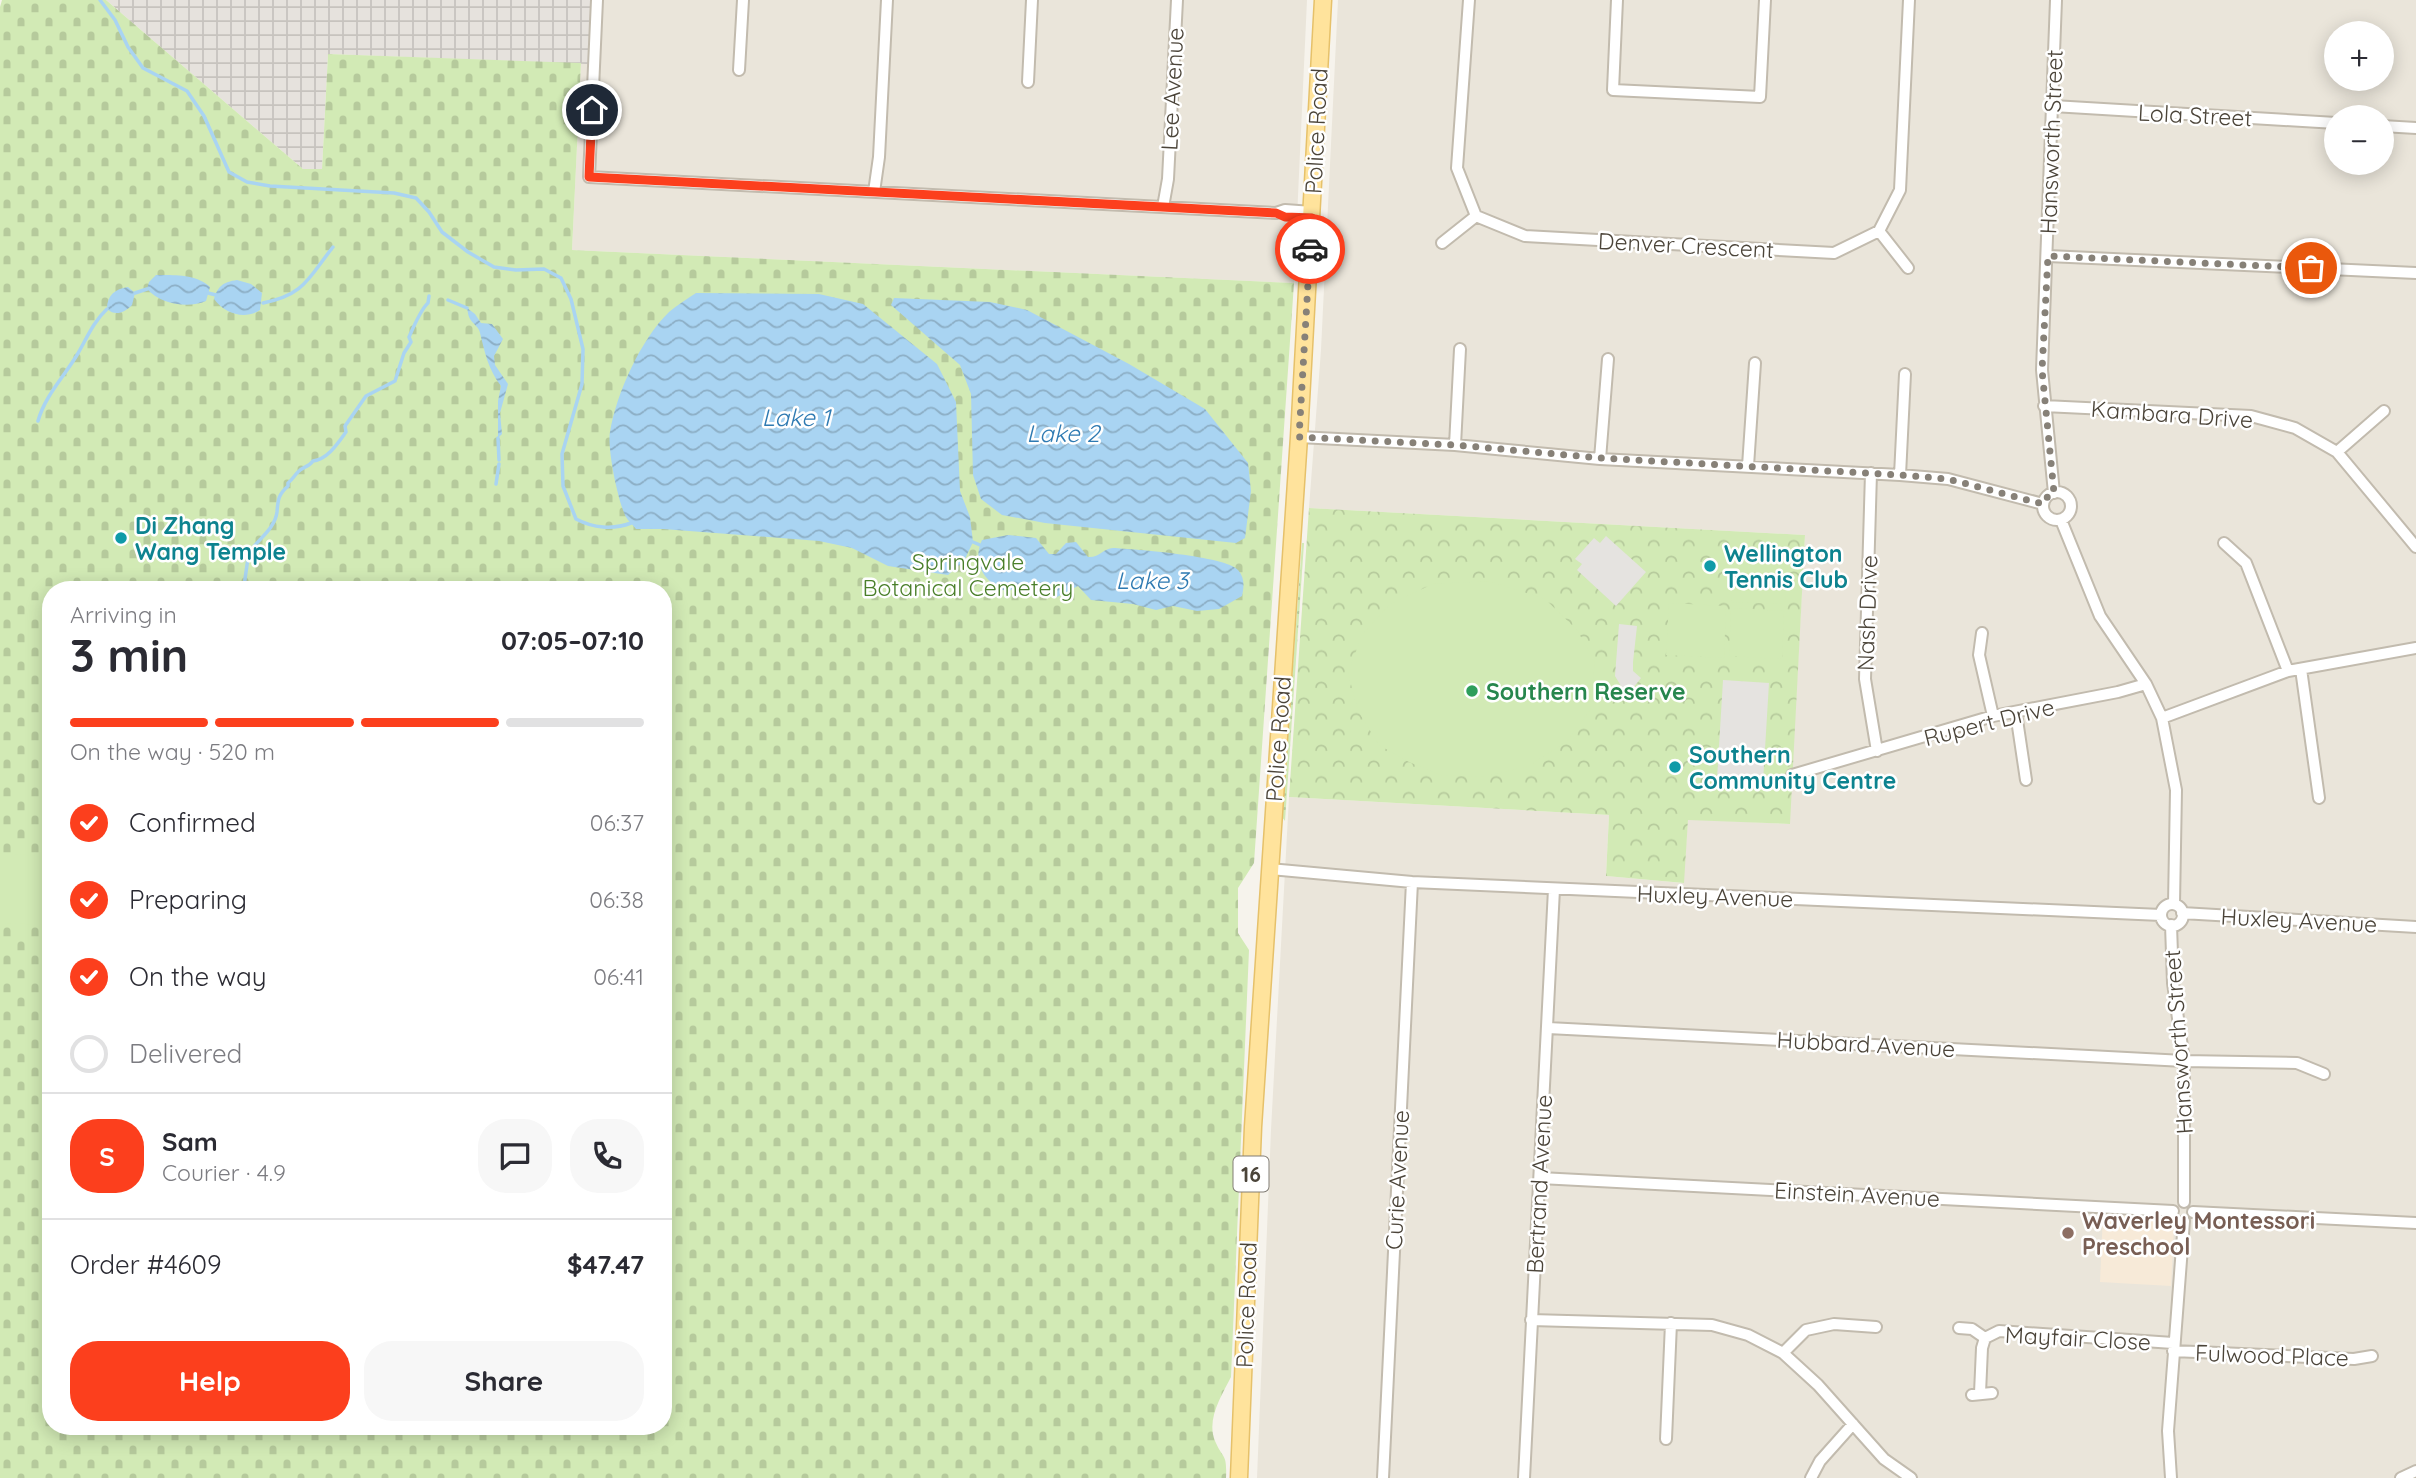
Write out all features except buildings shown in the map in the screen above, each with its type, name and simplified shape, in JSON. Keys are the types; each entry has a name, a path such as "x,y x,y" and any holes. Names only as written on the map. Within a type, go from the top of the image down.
{"main road":[{"name":"Police Road","path":"1240,1478 1253,1127 1299,437 1323,0"}],"street":[{"path":"597,0 589,177 1276,213 1285,210 1312,215"},
{"path":"739,70 743,0"},
{"path":"878,193 887,0"},
{"path":"1028,82 1032,0"},
{"name":"Lee Avenue","path":"1167,207 1177,0"},
{"path":"1442,243 1476,216 1457,168 1469,0"},
{"path":"1618,0 1614,90 1760,97 1765,0"},
{"path":"1908,268 1879,231 1900,190 1909,0"},
{"name":"Hansworth Street","path":"2054,493 2042,370 2056,0"},
{"name":"Lola Street","path":"2053,106 2324,122"},
{"path":"2394,126 2416,128"},
{"name":"Denver Crescent","path":"1476,216 1525,236 1834,253 1879,231"},
{"path":"2048,256 2416,273"},
{"path":"1455,445 1460,349"},
{"path":"1600,458 1608,359"},
{"path":"1748,466 1755,363"},
{"path":"1900,475 1905,374"},
{"name":"Kambara Drive","path":"2044,406 2251,416 2295,428 2337,452 2416,547"},
{"path":"2337,452 2384,411"},
{"path":"1299,437 1948,479 2043,504"},
{"name":"Nash Drive","path":"1871,473 1865,679 1877,751"},
{"path":"2043,504 2048,496 2054,493 2064,494 2070,503 2069,513 2061,520"},
{"path":"2043,504 2047,516 2061,520"},
{"path":"2061,520 2100,616 2146,684 2162,719 2176,790 2174,904"},
{"path":"2224,543 2246,563 2288,671"},
{"path":"1982,633 1979,655 1993,716"},
{"path":"2162,719 2288,671 2416,649"},
{"path":"2301,669 2319,799"},
{"name":"Rupert Drive","path":"1792,775 1993,716 2146,684"},
{"path":"2016,713 2026,780"},
{"name":"Huxley Avenue","path":"1269,869 1412,882 2161,915"},
{"name":"Curie Avenue","path":"1383,1478 1412,882"},
{"name":"Bertrand Avenue","path":"1524,1478 1554,889"},
{"path":"2174,904 2182,913 2181,921 2171,925 2164,922 2161,915 2164,907 2174,904"},
{"name":"Huxley Avenue","path":"2182,913 2416,927"},
{"name":"Hansworth Street","path":"2171,925 2173,983 2184,1061 2184,1202"},
{"name":"Hubbard Avenue","path":"1548,1028 2184,1061 2297,1063 2324,1074"},
{"name":"Einstein Avenue","path":"1540,1178 2173,1211"},
{"path":"2184,1202 2190,1205 2193,1212 2190,1218 2184,1221 2177,1219 2173,1211 2176,1204 2184,1202"},
{"path":"2193,1212 2416,1223"},
{"path":"2171,1478 2168,1431 2184,1221"},
{"path":"1531,1320 1712,1325 1748,1335 1783,1353 1818,1385 1884,1459 1911,1478"},
{"path":"1667,1438 1671,1323"},
{"path":"1783,1353 1806,1330 1834,1324 1876,1327"},
{"name":"Mayfair Close","path":"1959,1328 1972,1329 1985,1338"},
{"name":"Mayfair Close","path":"1992,1393 1976,1394 1985,1338 1999,1331 2173,1347"},
{"name":"Fulwood Place","path":"2173,1347 2354,1359 2372,1356"},
{"path":"1811,1478 1820,1461 1853,1424"},
{"path":"2401,1478 2416,1471"}],"shaded area":[{"path":"106,0 592,0 588,64 328,54 322,169 303,169"},
{"path":"584,0 1307,0 1294,283 572,250"},
{"path":"1338,0 2416,0 2416,1478 1257,1478 1271,1130 1289,797 1609,815 1606,876 1683,883 1688,819 1789,824 1805,535 1309,508 1321,350"},
{"path":"1606,536 1646,572 1616,606 1577,570 1582,564 1575,559 1594,538 1600,543"},
{"path":"1619,624 1637,626 1633,671 1641,678 1629,693 1615,676"},
{"path":"1723,680 1769,683 1763,782 1717,779"},
{"path":"2103,1213 2161,1216 2171,1221 2174,1227 2171,1286 2100,1282"}],"green space":[{"name":"Springvale Botanical Cemetery","path":"2,0 106,0 303,169 322,169 328,54 581,63 572,250 1294,283 1254,863 1238,888 1238,933 1249,950 1231,1377 1216,1408 1212,1424 1215,1441 1225,1461 1226,1478 0,1478"},
{"name":"Southern Reserve","path":"1309,508 1805,535 1790,824 1688,820 1684,883 1606,876 1609,815 1289,797"},
{"path":"1304,543 1285,821 1282,817"},
{"path":"1734,553 1788,556 1785,604 1731,602"},
{"name":"Southern Reserve","path":"1489,581 1545,599 1577,630 1595,662 1590,710 1567,741 1529,766 1483,777 1440,775 1379,745 1358,711 1348,673 1362,635 1390,604 1433,584"},
{"path":"1669,603 1726,606 1724,658 1666,655"},
{"path":"1731,608 1784,611 1782,659 1729,656"},
{"path":"0,853 42,856 42,925 0,923"}],"water":[{"path":"156,275 185,276 205,283 210,287 206,301 183,305 159,298 147,289 149,282"},
{"path":"237,280 251,284 262,293 260,310 248,315 236,314 229,312 214,299 222,285"},
{"path":"128,287 135,293 132,305 120,313 107,309 108,300 113,294"},
{"name":"Lake 1","path":"696,293 819,294 863,304 937,364 956,402 960,491 970,517 973,542 964,561 948,575 888,566 852,548 819,541 636,529 623,510 614,475 609,440 613,417 631,368 649,337 669,312"},
{"name":"Lake 2","path":"894,298 990,302 1027,310 1129,364 1205,409 1248,463 1251,491 1245,538 1236,543 1045,523 1002,515 981,499 973,475 971,394 960,365 891,305"},
{"path":"467,308 481,323 492,324 503,339 494,356 495,365 508,384 500,413 502,434 498,438 498,401 501,386 490,367 479,331 469,318"},
{"name":"Lake 3","path":"1008,535 1036,538 1049,554 1056,554 1066,543 1076,542 1088,557 1113,548 1179,554 1216,561 1238,570 1242,576 1242,596 1219,609 1197,611 1173,606 1156,610 1133,604 1091,600 1078,586 1055,598 1022,582 1008,592 987,578 978,557 982,540"}],"waterway":[{"path":"100,0 143,68 187,91 204,116 229,172 247,182 270,186 394,193 416,198 442,232 494,267 516,270 544,269 561,278 571,299 583,349 582,384 562,454 563,486 576,519 603,527 631,523"},
{"path":"263,303 277,300 297,290 333,247"},
{"path":"135,293 147,289"},
{"path":"208,293 216,295"},
{"path":"248,554 273,524 279,498 288,483 300,470 332,450 346,432 345,426 366,396 395,381 404,353 411,342 409,337 428,303 429,296"},
{"path":"448,300 467,308"},
{"path":"38,421 50,395 107,309"},
{"path":"498,438 499,460"},
{"path":"496,484 499,464"},
{"path":"973,542 980,545"},
{"path":"245,581 248,558"}],"way so far":[{"path":"1310,249 1299,437 1948,479 2043,504 2048,496 2054,493 2042,370 2048,256 2311,268"}],"place":[{"name":"Di Zhang Wang Temple","path":"121,538"},
{"name":"Wellington Tennis Club","path":"1710,566"},
{"name":"Southern Reserve","path":"1472,691"},
{"name":"Southern Community Centre","path":"1675,767"},
{"name":"Waverley Montessori Preschool","path":"2068,1233"}],"route":[{"path":"592,110 589,177 1276,213 1285,217 1312,218 1310,249"}]}
